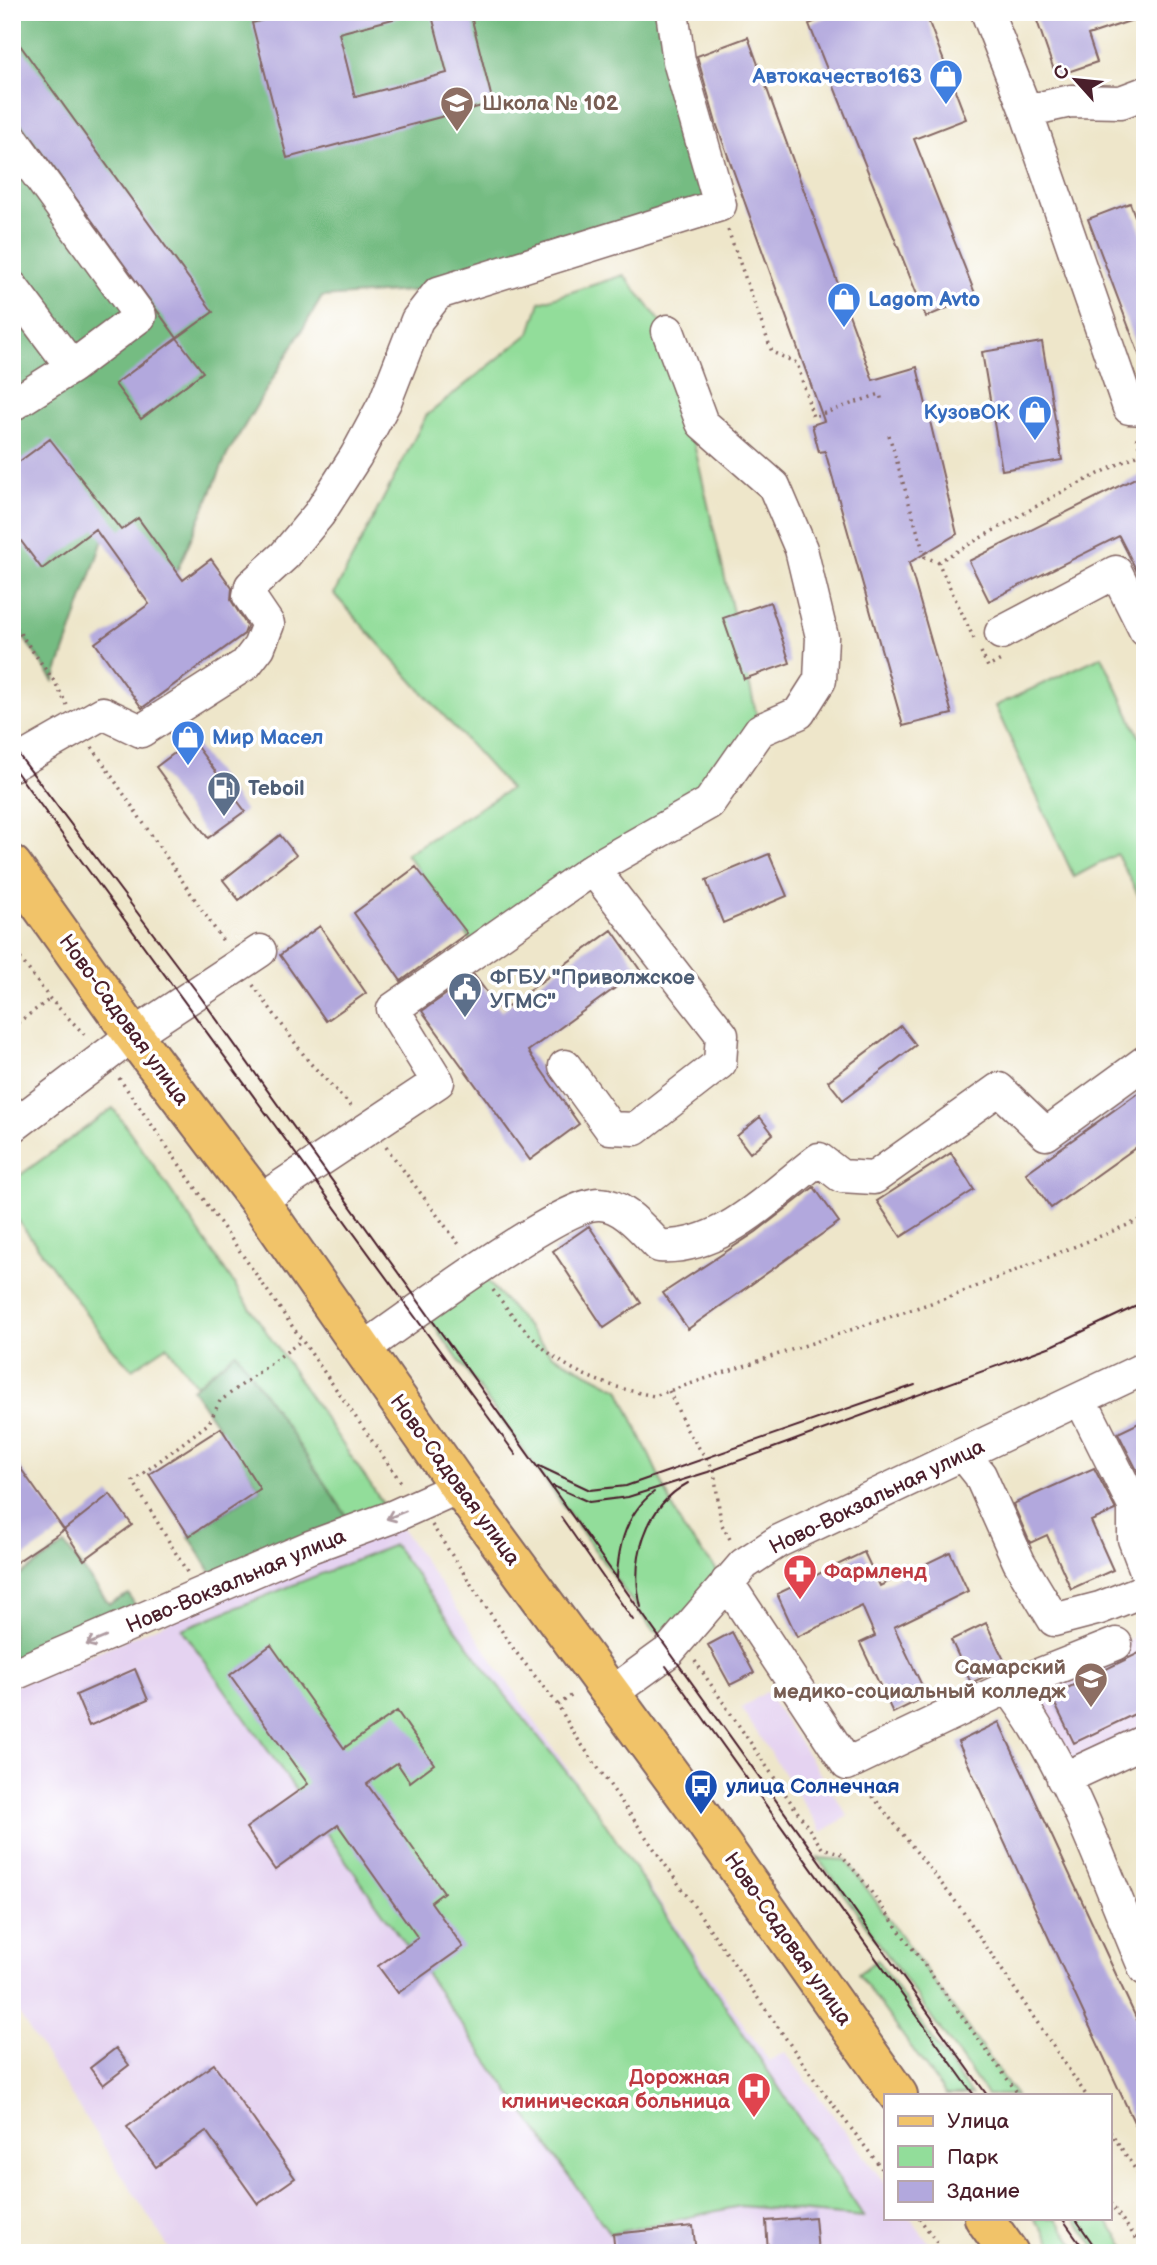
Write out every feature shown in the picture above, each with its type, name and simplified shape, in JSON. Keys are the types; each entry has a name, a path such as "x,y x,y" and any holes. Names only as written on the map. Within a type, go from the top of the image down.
{"main road":[{"name":"Ново-Садовая улица","path":"12,865 119,1045 259,1201 459,1488 609,1695 701,1816 897,2094"},
{"path":"985,2220 1009,2253"}],"street":[{"path":"12,765 103,713 141,731 246,664 259,647 268,624 249,596 251,586 285,555 302,535 356,456 386,402 417,320 438,293 720,205 679,61 672,12"},
{"path":"987,12 1137,409"},
{"path":"1026,111 1071,101 1121,102 1145,93"},
{"path":"12,139 139,316 72,367 12,405"},
{"path":"12,287 72,367"},
{"path":"259,1201 438,1083 393,1009 593,869 709,803 760,730 799,712 821,680 822,637 801,549 780,499 774,486 702,423 668,331"},
{"path":"1006,644 1116,572 1142,615"},
{"path":"565,1066 610,1128 635,1129 720,1063 722,1035 593,869"},
{"path":"12,1127 119,1045 250,958"},
{"path":"362,1350 477,1269 574,1212 599,1204 629,1216 659,1246 682,1248 716,1236 819,1159 841,1176 874,1178 999,1089 1046,1134 1145,1062"},
{"name":"Ново-Вокзальная улица","path":"609,1695 668,1652 735,1573 779,1541 1145,1368"},
{"path":"1081,1399 1134,1506 1133,1539 1145,1568"},
{"path":"964,1455 980,1475 1018,1562 1054,1620 1100,1608 1145,1590"},
{"name":"Ново-Вокзальная улица","path":"12,1675 310,1547 459,1488"},
{"path":"735,1573 847,1765 1008,1687 1116,1644"},
{"path":"1008,1687 1032,1717 1063,1779 1145,1969"},
{"path":"1063,1779 1145,1741"}],"path":[{"path":"720,205 772,352 797,363 813,417 880,394 882,402"},
{"path":"938,562 1058,494 1141,453 1137,409"},
{"path":"889,435 925,557 938,562 988,667 1006,644"},
{"path":"12,622 54,681 78,726 250,958 309,1062 372,1128 519,1325 565,1367 612,1387 654,1396 958,1294 1145,1218"},
{"path":"12,947 50,999 119,1045 301,1340 514,1651 558,1705 573,1732 821,2089 884,2171"},
{"path":"12,1027 50,999"},
{"path":"200,1595 133,1481 209,1423 220,1401 301,1340"},
{"path":"669,1391 687,1430 714,1470 720,1523 735,1573"},
{"path":"694,1660 822,1848 840,1853 861,1878 1018,2094"},
{"path":"847,1765 959,1906 1085,2094"},
{"path":"1112,2135 1145,2184"},
{"path":"1112,2206 1145,2250"},
{"path":"920,2220 945,2253"}],"shaded area":[{"path":"400,1526 769,2061 785,2052 884,2182 884,2220 912,2220 937,2253 172,2253 12,2003 12,1687"},
{"name":"Самарский медико-социальный колледж","path":"1145,1632 1145,1729 1065,1767 1026,1688"},
{"path":"766,1692 848,1816 822,1832 741,1708"}],"green space":[{"path":"12,12 678,12 720,205 453,288 322,297 227,455 177,571 103,540 54,681 12,621"},
{"path":"624,275 668,331 760,730 699,808 478,950 406,854 510,789 334,594 426,416 530,333 540,302"},
{"path":"1102,656 1145,749 1145,908 1117,854 1074,877 995,706"},
{"path":"113,1108 392,1517 356,1530 236,1352 196,1385 167,1346 132,1369 111,1347 12,1212 12,1181"},
{"path":"477,1269 551,1354 619,1389 683,1529 727,1582 679,1639 653,1631 422,1309"},
{"path":"236,1352 356,1530 220,1587 189,1536 260,1489 192,1389"},
{"path":"65,1545 109,1604 129,1594 143,1621 12,1675 12,1581"},
{"path":"394,1545 495,1682 595,1808 864,2217 740,2206 610,2234 182,1629"},
{"path":"818,1858 846,1860 1015,2094 986,2094"},
{"path":"877,1960 970,2094 945,2094 858,1974"},
{"path":"1035,2220 1057,2220 1080,2253 1060,2253"},
{"path":"1076,2220 1106,2220 1130,2253 1099,2253"}],"building":[{"path":"292,12 396,12 397,18 339,33 355,97 447,73 431,12 470,12 493,103 287,158 252,23"},
{"path":"838,12 925,12 966,119 914,139 976,296 926,317 809,24"},
{"path":"1034,12 1145,12 1145,16 1088,35 1097,62 1056,76"},
{"path":"12,34 213,312 177,338 12,110"},
{"path":"748,37 873,380 917,367 957,534 909,563 952,714 903,726 825,451 819,452 812,425 824,421 716,123 697,56"},
{"path":"1130,203 1145,243 1143,365 1088,219"},
{"path":"177,338 203,372 141,419 115,384"},
{"path":"1042,342 1062,460 1002,470 982,352"},
{"path":"50,439 121,530 138,518 183,580 211,559 232,588 231,600 247,626 244,634 142,708 95,643 149,604 95,529 42,569 12,529 12,467"},
{"path":"1145,473 1145,587 1119,536 989,601 969,561"},
{"path":"770,602 790,663 744,679 723,618"},
{"path":"192,740 245,811 208,838 156,767"},
{"path":"280,835 296,855 239,900 223,880"},
{"path":"769,854 787,896 723,923 706,880"},
{"path":"416,867 467,933 401,981 354,913"},
{"path":"320,926 366,993 326,1021 280,955"},
{"path":"612,930 640,970 528,1051 579,1124 530,1160 422,1011 474,975 501,1011"},
{"path":"901,1026 916,1045 843,1100 828,1081"},
{"path":"1145,1088 1145,1141 1051,1208 1026,1173"},
{"path":"760,1117 773,1134 750,1153 737,1136"},
{"path":"951,1153 974,1190 901,1237 877,1201"},
{"path":"814,1187 839,1222 688,1329 663,1293 756,1232"},
{"path":"589,1226 641,1303 604,1328 553,1251"},
{"path":"1145,1420 1145,1486 1118,1433"},
{"path":"221,1428 260,1489 189,1536 149,1474"},
{"path":"12,1456 64,1530 12,1565"},
{"path":"1094,1468 1116,1510 1091,1521 1113,1570 1071,1589 1047,1535 1030,1543 1013,1504"},
{"path":"110,1494 132,1525 84,1560 64,1530"},
{"path":"864,1552 880,1586 950,1552 968,1591 894,1627 927,1696 893,1713 860,1643 875,1636 862,1606 797,1637 777,1594"},
{"path":"986,1623 1007,1666 971,1683 951,1640"},
{"path":"732,1632 754,1673 730,1685 708,1645"},
{"path":"271,1645 344,1748 397,1711 434,1764 410,1782 397,1763 367,1784 444,1892 431,1902 463,1947 398,1993 378,1966 418,1938 338,1825 275,1870 246,1828 308,1784 230,1675"},
{"path":"1145,1650 1145,1709 1074,1743 1051,1696"},
{"path":"135,1669 148,1700 89,1726 76,1695"},
{"path":"999,1722 1145,2037 1145,2146 958,1742"},
{"path":"116,2048 129,2065 103,2085 90,2068"},
{"path":"214,2064 295,2178 258,2204 206,2131 156,2167 127,2127"},
{"path":"815,2217 818,2253 768,2253 766,2221"},
{"path":"693,2226 696,2253 615,2253 613,2234"}],"tram line":[{"path":"12,746 197,992 986,2094"},
{"path":"12,766 516,1455"},
{"path":"553,1486 589,1502 628,1497 708,1472 1054,1345 1145,1302"},
{"path":"539,1466 590,1490 626,1486 915,1385"},
{"path":"641,1607 638,1572 644,1537 661,1506 673,1493 688,1483"},
{"path":"617,1578 625,1530 644,1500 654,1492"},
{"path":"561,1517 633,1620"},
{"path":"666,1666 973,2094"},
{"path":"1063,2220 1087,2253"},
{"path":"1076,2220 1099,2253"}],"place":[{"name":"Автокачество163","path":"946,106"},
{"name":"Школа № 102","path":"457,133"},
{"name":"Lagom Avto","path":"844,329"},
{"name":"КузовОК","path":"1035,442"},
{"name":"Мир Масел","path":"188,767"},
{"name":"Teboil","path":"224,818"},
{"name":"ФГБУ \"Приволжское УГМС\"","path":"465,1019"},
{"name":"Фармленд","path":"800,1601"},
{"name":"Самарский медико-социальный колледж","path":"1091,1709"},
{"name":"улица Солнечная","path":"701,1816"},
{"name":"Дорожная клиническая больница","path":"754,2119"}]}
